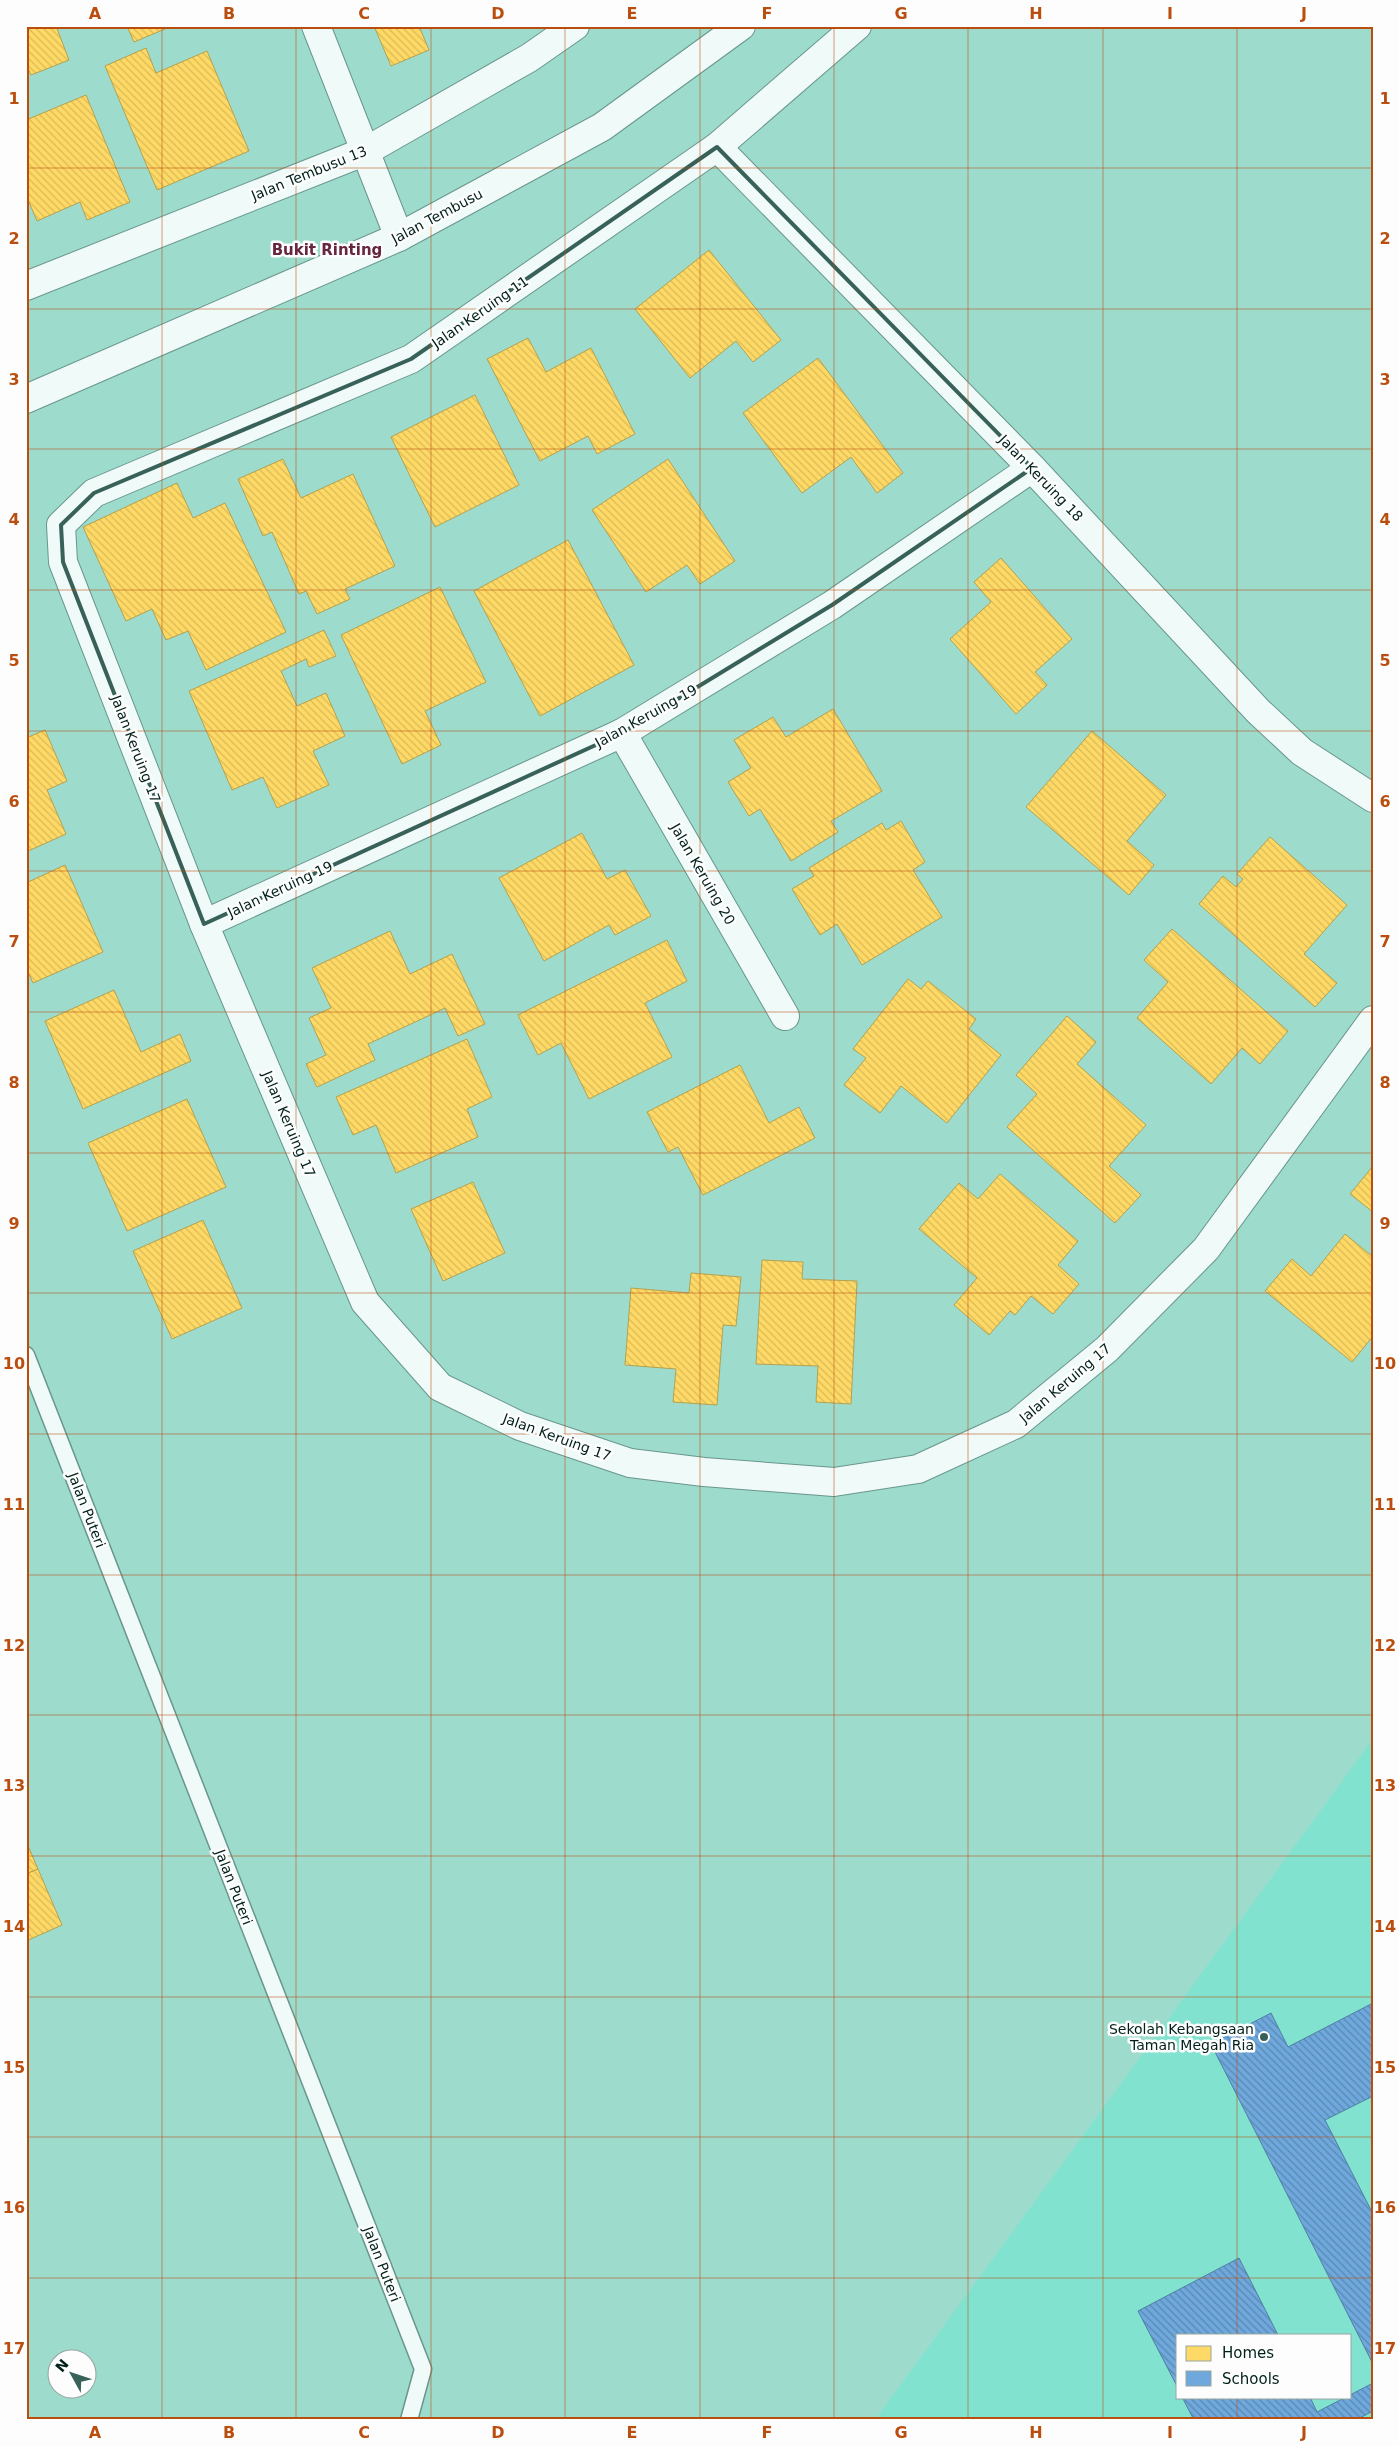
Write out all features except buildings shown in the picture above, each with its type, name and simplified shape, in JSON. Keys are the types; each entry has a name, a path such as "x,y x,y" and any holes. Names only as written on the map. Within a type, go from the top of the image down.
{"street":[{"path":"316,26 399,237"},
{"name":"Jalan Tembusu 13","path":"26,286 366,151 529,58 575,26"},
{"name":"Jalan Tembusu","path":"26,399 399,237 602,127 741,26"},
{"name":"Jalan Keruing 11","path":"61,525 94,492 411,359 717,147 857,26"},
{"name":"Jalan Keruing 18","path":"717,147 1032,468 1258,711 1302,752 1373,798"},
{"name":"Jalan Keruing 19","path":"204,924 622,733 832,605 1032,468"},
{"name":"Jalan Keruing 17","path":"61,525 63,562 204,924 365,1302 440,1387 520,1426 630,1463 704,1472 834,1482 918,1469 1016,1424 1107,1349 1206,1250 1373,1020"},
{"name":"Jalan Keruing 20","path":"622,733 785,1016"}],"lane":[{"name":"Jalan Puteri","path":"26,1355 423,2370 409,2420"}],"highlighted area":[{"path":"717,147 1032,468 832,605 622,733 204,924 63,562 61,525 94,493 411,359"}],"shaded area":[{"name":"Sekolah Kebangsaan Taman Megah Ria","path":"1373,1739 1373,2420 875,2420"}],"place":[{"name":"Sekolah Kebangsaan Taman Megah Ria","path":"1264,2037"}],"district":[{"name":"Bukit Rinting","path":"327,250"}]}
